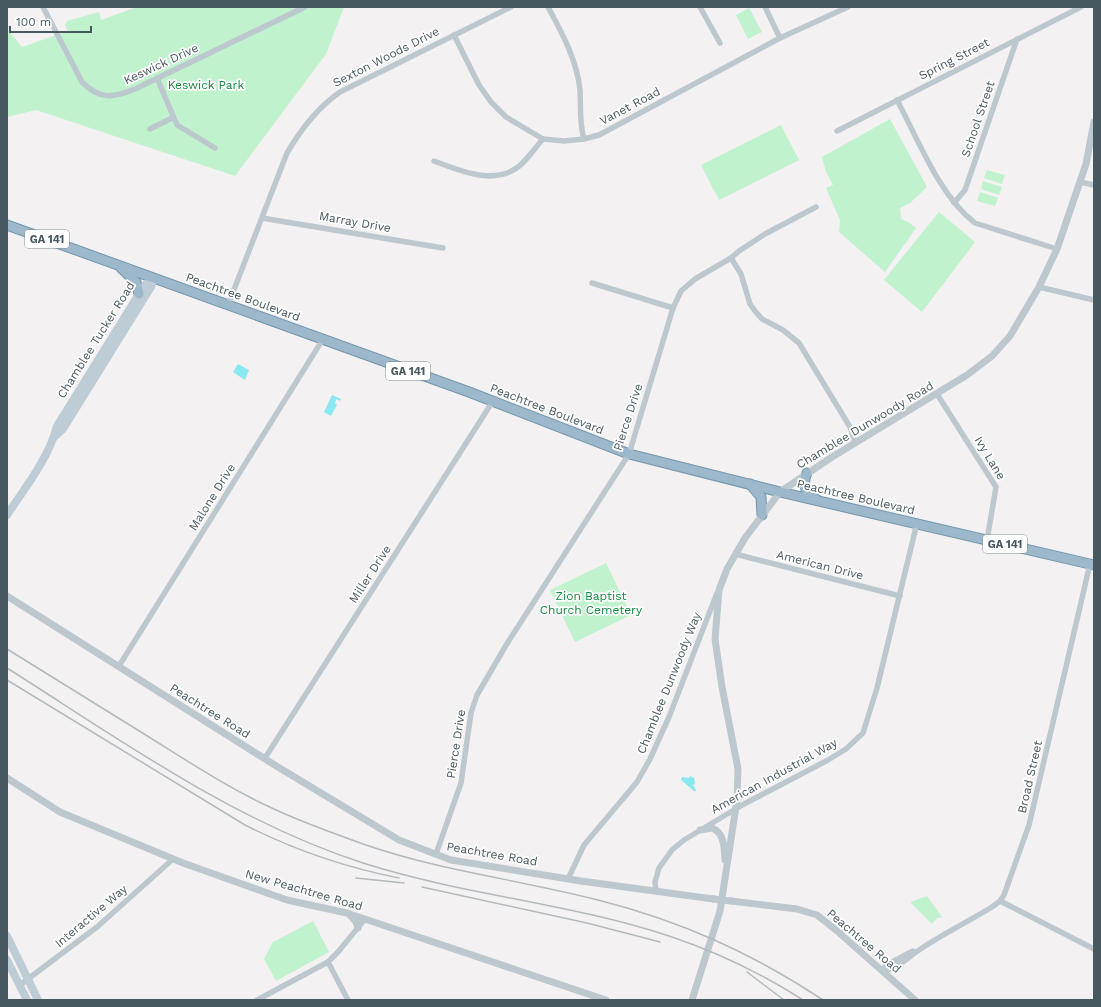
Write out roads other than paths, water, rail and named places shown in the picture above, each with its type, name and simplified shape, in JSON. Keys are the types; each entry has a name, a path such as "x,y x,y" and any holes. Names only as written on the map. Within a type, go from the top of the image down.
{"highway":[{"name":"Peachtree Boulevard","path":"7,225 493,401 629,454 821,502 1092,564"},
{"path":"118,264 136,282 139,294"},
{"path":"807,473 804,480 804,485 813,498 821,502"},
{"path":"750,484 761,497 762,514"}],"main road":[{"name":"Chamblee Tucker Road","path":"7,515 32,478 54,437 56,426 139,294 146,284 154,278"},
{"name":"Chamblee Tucker Road","path":"54,437 63,429 151,287 154,278"},
{"path":"7,936 38,1000"},
{"path":"7,960 27,1000"}],"street":[{"name":"Keswick Drive","path":"43,7 82,82 89,89 107,97 123,94 305,7"},
{"name":"Sexton Woods Drive","path":"228,305 287,153 300,131 325,103 340,92 511,7"},
{"path":"548,7 573,61 580,89 581,130 584,139"},
{"path":"700,7 720,43"},
{"path":"765,7 780,38"},
{"name":"Vanet Road","path":"543,139 584,139 599,135 780,38 848,7"},
{"name":"Spring Street","path":"837,132 1081,7"},
{"path":"434,162 490,177 503,175 518,167 543,139 506,117 491,102 469,68 454,35"},
{"name":"School Street","path":"954,203 966,190 1017,39"},
{"path":"157,78 171,110 172,118 176,126 215,148"},
{"path":"897,100 941,184 964,215 975,223 1057,249"},
{"path":"150,129 172,118"},
{"name":"Chamblee Dunwoody Road","path":"692,1000 720,911 736,808 738,769 714,639 719,590 735,554 762,514 780,492 855,442 937,394 992,356 1010,336 1040,287 1057,249 1086,164 1094,122"},
{"path":"1080,182 1094,185"},
{"name":"Pierce Drive","path":"436,854 461,783 471,713 477,695 504,648 629,454 673,308 681,291 704,273 731,258 750,243 816,207"},
{"name":"Marray Drive","path":"262,218 443,248"},
{"path":"731,258 741,274 747,295 755,311 762,318 783,330 799,343 852,431 855,442"},
{"path":"592,283 673,308"},
{"path":"1040,287 1094,300"},
{"name":"Malone Drive","path":"119,666 323,339"},
{"name":"Ivy Lane","path":"937,394 996,487 987,540"},
{"name":"Miller Drive","path":"265,758 493,401"},
{"path":"852,431 862,438"},
{"name":"American Industrial Way","path":"656,892 657,874 663,862 681,842 736,808 846,750 863,733 877,688 917,523"},
{"name":"American Drive","path":"735,554 900,596"},
{"name":"Broad Street","path":"1000,901 1010,880 1030,825 1092,564"},
{"name":"Chamblee Dunwoody Way","path":"568,879 584,845 637,782 650,760 669,717 693,652 719,590"},
{"name":"Peachtree Road","path":"7,596 399,840 451,860 656,892 797,909 814,914 836,930 915,1000"},
{"name":"New Peachtree Road","path":"7,778 60,812 174,859 287,900 347,913 606,1000"},
{"path":"700,830 712,828 720,834 723,840 726,872"},
{"name":"Interactive Way","path":"20,985 97,927 174,859"},
{"path":"882,971 886,965 900,956 921,948 1000,901 1094,949"},
{"path":"347,913 356,922 358,928"},
{"path":"257,1000 328,962 365,919"},
{"path":"328,962 348,1000"}],"water":[{"path":"238,364 249,370 245,380 233,372"},
{"path":"332,395 341,399 340,401 336,399 335,403 337,405 331,416 324,412"},
{"path":"690,776 694,778 695,784 693,785 696,790 695,792 681,780 682,777 689,778"}],"railway":[{"path":"7,649 210,775 242,793 308,824 366,845 423,862 569,893 629,908 687,928 715,940 770,968 823,1000"},
{"path":"7,668 179,777 223,802 315,846 363,863 401,874 593,915 669,936 738,964 803,1000"},
{"path":"7,680 245,825 263,834 320,857 359,869 399,878"},
{"path":"356,878 404,883"},
{"path":"422,887 587,923 660,942"},
{"path":"747,972 784,1000"}],"park label":[{"name":"Keswick Park","path":"206,85"},
{"name":"Zion Baptist Church Cemetery","path":"591,603"}]}
